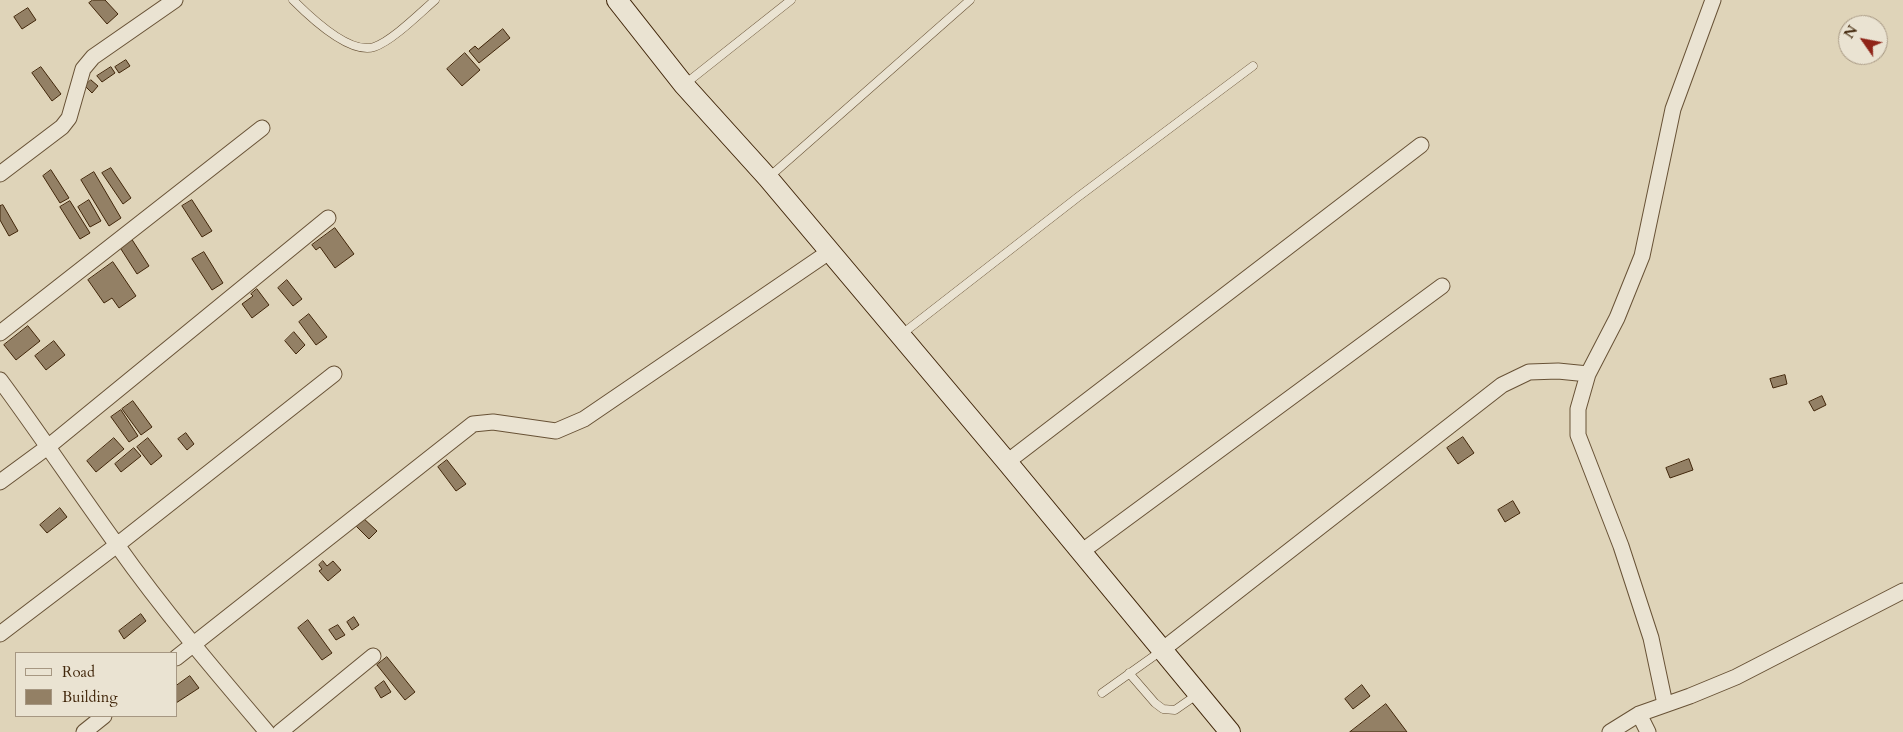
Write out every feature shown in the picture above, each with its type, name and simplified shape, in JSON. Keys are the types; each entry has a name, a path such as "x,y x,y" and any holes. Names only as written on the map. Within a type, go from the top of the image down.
{"street":[{"path":"0,174 62,127 69,118 82,69 93,57 175,0"},
{"path":"617,0 684,85 768,178 1008,462 1230,732"},
{"path":"1665,704 1651,638 1620,546 1578,435 1578,409 1588,374 1617,318 1642,256 1673,109 1713,0"},
{"path":"0,333 262,128"},
{"path":"1008,462 1421,145"},
{"path":"0,482 49,446 328,218"},
{"path":"178,657 473,424 493,422 556,431 584,419 829,252"},
{"path":"1081,552 1442,286"},
{"path":"1162,650 1502,385 1529,372 1558,371 1588,374"},
{"path":"0,634 117,545 334,374"},
{"path":"0,380 49,446 117,545 194,645 267,732"},
{"path":"1610,732 1639,714 1736,677 1903,591"},
{"path":"280,732 373,656"},
{"path":"1639,714 1648,732"},
{"path":"84,732 103,717"}],"lane":[{"path":"293,0 311,17 345,42 363,49 374,47 386,40 435,0"},
{"path":"684,85 791,0"},
{"path":"768,178 970,0"},
{"path":"900,336 1078,197 1252,66"},
{"path":"1102,693 1162,650"},
{"path":"1129,673 1155,703 1163,709 1175,710 1198,694"}],"building":[{"path":"93,0 105,0 118,14 107,24 89,3"},
{"path":"28,8 36,20 22,29 14,17"},
{"path":"503,29 510,38 479,63 469,51 475,46 478,49"},
{"path":"465,53 480,70 462,86 447,69"},
{"path":"126,60 130,66 119,73 115,67"},
{"path":"41,67 61,94 52,101 32,73"},
{"path":"111,67 115,73 102,82 97,76"},
{"path":"91,80 98,86 92,93 85,86"},
{"path":"111,168 131,198 123,204 102,173"},
{"path":"51,170 69,198 60,203 43,176"},
{"path":"94,172 121,218 109,226 81,180"},
{"path":"89,200 101,221 90,227 78,207"},
{"path":"192,200 212,231 202,237 182,206"},
{"path":"70,201 90,233 80,239 60,207"},
{"path":"3,205 18,231 9,236 0,220 0,206"},
{"path":"335,228 354,254 335,268 320,247 316,250 312,245"},
{"path":"131,238 149,266 137,274 119,246"},
{"path":"204,252 223,283 212,290 192,259"},
{"path":"113,262 136,296 119,308 112,298 104,303 88,280"},
{"path":"287,280 302,299 293,306 278,288"},
{"path":"257,289 269,305 252,318 242,304 253,296 251,294"},
{"path":"309,314 327,337 316,345 299,322"},
{"path":"28,326 40,341 16,360 4,345"},
{"path":"294,332 305,345 296,354 285,341"},
{"path":"54,341 65,355 46,370 35,356"},
{"path":"1785,375 1787,384 1773,388 1770,379"},
{"path":"1822,396 1826,405 1814,411 1809,402"},
{"path":"133,401 152,427 141,435 122,409"},
{"path":"121,410 138,436 129,442 111,417"},
{"path":"186,433 194,444 187,450 178,439"},
{"path":"1463,437 1474,453 1458,464 1447,448"},
{"path":"114,438 124,449 96,472 87,461"},
{"path":"148,438 162,456 151,465 137,447"},
{"path":"134,448 141,456 121,472 115,464"},
{"path":"1689,459 1693,470 1670,478 1666,468"},
{"path":"447,460 466,484 456,491 438,467"},
{"path":"1513,501 1520,513 1505,522 1498,510"},
{"path":"60,508 67,517 47,533 40,525"},
{"path":"361,516 377,531 369,539 354,524"},
{"path":"323,561 327,566 333,561 341,570 328,581 319,571 322,569 319,565"},
{"path":"141,614 146,621 124,639 119,631"},
{"path":"354,617 359,625 352,630 347,622"},
{"path":"308,620 332,653 322,660 298,628"},
{"path":"338,625 345,635 336,640 329,630"},
{"path":"387,657 415,692 405,700 377,665"},
{"path":"190,676 199,688 178,702 178,685"},
{"path":"384,681 391,692 381,698 375,688"},
{"path":"1362,685 1370,696 1353,709 1345,699"},
{"path":"1386,704 1407,732 1350,732"}]}
